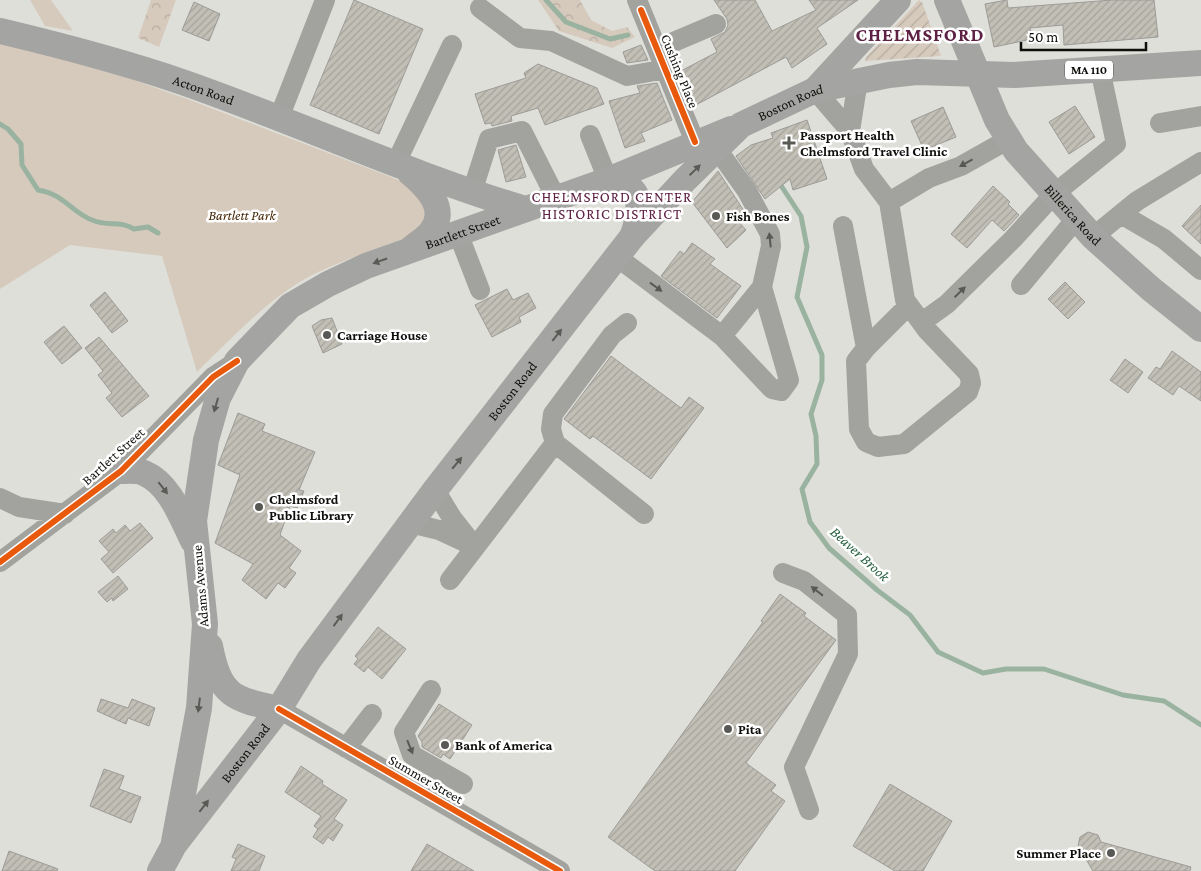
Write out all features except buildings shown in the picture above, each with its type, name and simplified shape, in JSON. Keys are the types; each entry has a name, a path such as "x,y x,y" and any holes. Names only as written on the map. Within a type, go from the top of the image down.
{"main road":[{"path":"815,90 898,0"},
{"name":"Billerica Road","path":"947,0 996,120 1009,139 1085,228 1151,289 1201,329"},
{"name":"Acton Road","path":"0,31 91,53 186,84 279,118 399,166 525,209"},
{"name":"MA 110","path":"978,74 1014,75 1201,63"},
{"name":"Boston Road","path":"160,871 174,845 279,709 309,660 410,523 632,237 684,181 706,146 741,126 815,90 858,80 917,72 978,74"},
{"name":"Bartlett Street","path":"237,361 290,306 328,284 366,266 706,146"},
{"name":"Acton Road","path":"399,166 427,187 437,210 434,226 430,233 408,252"},
{"path":"608,180 628,186 634,193 638,206 638,220 632,237"},
{"name":"Adams Avenue","path":"174,845 199,708 205,624 194,521 206,440 218,398 237,361"},
{"path":"121,471 142,472 160,483 173,502 196,545"},
{"path":"205,624 215,671 223,686 234,696 246,702 279,709"},
{"path":"234,696 276,688 309,660"}],"street":[{"path":"279,118 325,0"},
{"name":"Cushing Place","path":"639,5 666,69 706,146 747,191 770,234 771,246 762,288"},
{"path":"480,8 520,38 551,41 627,76 666,69"},
{"path":"657,49 716,24"},
{"path":"399,166 452,45"},
{"path":"922,322 947,304 1014,239 1054,194 1116,144 1100,70"},
{"path":"850,132 858,80"},
{"path":"815,90 850,132 864,169 889,202 905,300 922,322 969,374 971,383 968,392 904,444 878,447 866,442 859,429 856,361 866,348 909,306"},
{"path":"1160,123 1201,116"},
{"path":"472,192 489,139 522,131 556,198"},
{"path":"590,135 608,180"},
{"path":"889,202 929,178 960,166 1009,139"},
{"path":"1021,285 1085,228 1121,214 1137,201 1201,162"},
{"path":"1121,214 1164,239 1201,270"},
{"path":"843,226 866,348"},
{"path":"458,233 480,290"},
{"path":"617,258 722,336 772,389 781,391 787,385 788,376 762,288"},
{"path":"722,336 762,288"},
{"path":"628,323 612,335 553,414 551,429 555,444 644,514"},
{"name":"Bartlett Street","path":"0,562 121,471 213,377 237,361"},
{"path":"450,580 474,546 555,444"},
{"path":"435,490 452,518 474,546"},
{"path":"0,498 19,507 65,514"},
{"path":"410,523 440,530 474,546"},
{"path":"783,573 804,581 846,615 848,654 794,767 809,810"},
{"path":"430,690 404,732 412,755 463,784"},
{"name":"Summer Street","path":"279,709 560,871"},
{"path":"346,748 372,714"}],"green space":[{"path":"30,0 51,0 73,31 45,26"},
{"path":"151,0 176,0 159,47 138,38"},
{"path":"538,0 580,0 591,20 612,31 627,27 635,37 612,48 559,31"},
{"path":"919,0 922,2 941,56 865,61 866,57"},
{"name":"Bartlett Park","path":"0,43 111,72 190,100 391,177 414,187 428,212 418,233 325,269 284,292 245,325 197,372 162,256 70,245 0,289"}],"waterway":[{"name":"Beaver Brook","path":"546,0 566,22 610,39 628,35"},
{"path":"0,124 8,129 21,144 22,165 38,190 54,195 92,220 129,226 134,229 148,227 158,233"},
{"name":"Beaver Brook","path":"778,181 801,216 807,247 797,297 822,355 822,380 811,414 816,436 817,464 802,489 810,522 829,548 877,590 910,615 938,652 983,673 1006,669 1044,669 1123,695 1164,701 1201,725"}],"cycle path":[{"path":"641,10 695,142"},
{"path":"0,562 121,471 213,377 237,361"},
{"path":"279,709 560,871"}],"place":[{"name":"Passport Health Chelmsford Travel Clinic","path":"789,143"},
{"name":"Fish Bones","path":"716,216"},
{"name":"Carriage House","path":"327,335"},
{"name":"Chelmsford Public Library","path":"259,507"},
{"name":"Pita","path":"728,729"},
{"name":"Bank of America","path":"445,745"},
{"name":"Summer Place","path":"1111,853"}],"district":[{"name":"CHELMSFORD","path":"920,34"},
{"name":"CHELMSFORD CENTER HISTORIC DISTRICT","path":"612,206"}]}
